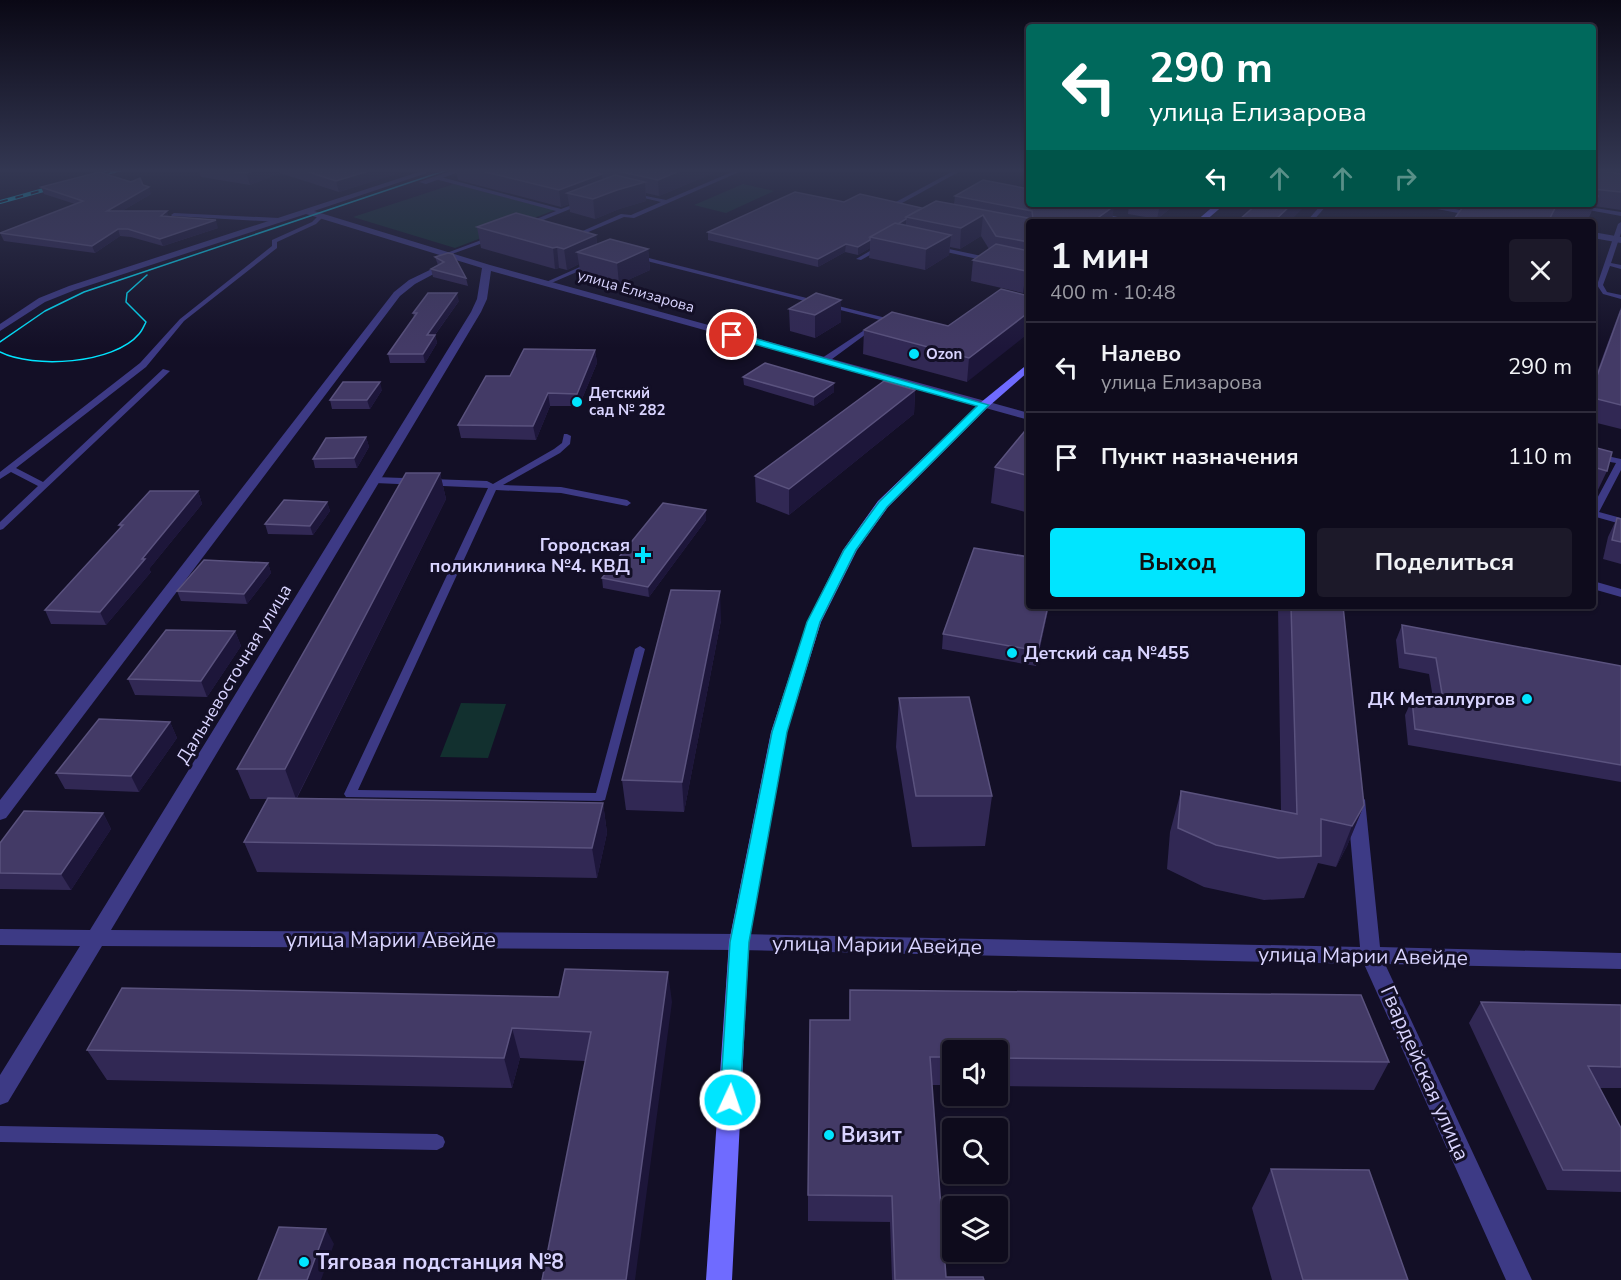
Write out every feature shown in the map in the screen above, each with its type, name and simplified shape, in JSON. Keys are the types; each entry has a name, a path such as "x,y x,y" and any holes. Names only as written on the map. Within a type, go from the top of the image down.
{"street":[{"path":"0,328 42,300 72,288 252,229"},
{"name":"улица Елизарова","path":"363,229 488,267 1026,416"},
{"path":"1596,235 1618,239"},
{"name":"Дальневосточная улица","path":"0,1095 98,938 476,312 482,299 488,267"},
{"path":"0,813 397,294 411,282 439,269"},
{"path":"719,1280 740,942 779,732 813,622 850,550 883,504 984,405 1026,369"},
{"path":"1596,586 1621,593"},
{"name":"Гвардейская улица","path":"1354,781 1371,956 1519,1280"},
{"name":"улица Марии Авейде","path":"0,937 740,942 1621,961"}],"lane":[{"path":"0,476 143,366 182,320 275,247 274,241 301,229"},
{"path":"580,241 570,238 591,229"},
{"path":"447,254 499,235"},
{"path":"1617,296 1605,293 1600,285 1618,239"},
{"path":"859,259 885,244"},
{"path":"928,246 995,261"},
{"path":"630,255 896,322"},
{"path":"548,283 598,261"},
{"path":"1607,264 1621,267"},
{"path":"1596,292 1617,296"},
{"path":"825,360 884,319"},
{"path":"0,527 165,371"},
{"path":"567,436 566,444 557,451 493,487 350,794 601,797 640,649"},
{"path":"1596,457 1621,462 1596,508"},
{"path":"10,468 44,486"},
{"path":"375,480 487,484 493,487 561,490 627,502"},
{"path":"1596,515 1621,521"},
{"path":"0,1134 437,1142"}],"green space":[{"path":"392,229 506,229 455,248"},
{"path":"461,703 506,704 488,758 440,757"}],"building":[{"path":"11,229 190,229 160,239 128,229 118,229 92,246 0,233"},
{"path":"483,229 573,229 596,235 564,249"},
{"path":"715,229 885,229 858,247 846,244 818,259 708,232"},
{"path":"885,229 922,229 951,235 926,249 870,237"},
{"path":"992,229 1026,229 1026,241 996,236"},
{"path":"610,239 648,249 617,263 577,252"},
{"path":"996,244 1026,250 1026,271 973,260"},
{"path":"448,253 453,254 466,278 431,269 444,262 435,257"},
{"path":"1001,289 1026,295 1026,314 969,358 864,330 892,312 948,326"},
{"path":"428,293 457,293 427,335 435,335 423,354 388,354 417,313 413,313"},
{"path":"816,293 841,300 815,315 789,309"},
{"path":"1621,310 1621,405 1596,399 1596,379"},
{"path":"524,349 595,350 577,394 548,393 533,426 458,425 486,376 510,376"},
{"path":"765,363 834,383 814,397 743,377"},
{"path":"884,381 915,390 789,489 755,476"},
{"path":"343,382 380,382 367,400 330,400"},
{"path":"1026,430 1026,475 995,467"},
{"path":"366,437 354,458 313,459 326,438"},
{"path":"1596,448 1612,452 1607,471 1596,468"},
{"path":"406,473 440,473 285,769 237,769"},
{"path":"150,491 198,491 100,612 45,610 123,525 119,525"},
{"path":"284,500 327,502 310,526 265,524"},
{"path":"663,503 706,510 648,587 602,578"},
{"path":"1617,518 1621,519 1621,542 1612,540"},
{"path":"974,548 1026,557 1026,609 1047,609 1038,651 943,634"},
{"path":"204,560 268,563 244,594 177,591"},
{"path":"671,590 720,591 682,782 622,780"},
{"path":"1291,609 1343,609 1364,805 1352,826 1321,819 1321,856 1278,858 1216,845 1178,828 1181,791 1297,814"},
{"name":"ДК Металлургов","path":"1402,625 1621,666 1621,765 1415,729 1412,700 1444,705 1436,658 1405,653"},
{"path":"166,630 235,631 201,681 128,679"},
{"path":"969,697 992,796 916,796 899,698"},
{"path":"99,719 170,722 131,776 56,773"},
{"path":"268,798 603,803 592,848 244,842"},
{"path":"24,811 103,813 61,874 0,873 0,843"},
{"path":"565,969 668,972 626,1280 542,1280 591,1032 512,1028 504,1058 87,1050 122,988 559,997"},
{"path":"850,990 1361,995 1389,1062 1008,1058 1008,1040 942,1040 942,1057 930,1057 942,1222 942,1262 945,1262 946,1277 983,1277 984,1280 895,1280 892,1196 808,1195 810,1020 850,1020"},
{"path":"1481,1002 1621,1005 1621,1067 1588,1066 1621,1128 1621,1171 1563,1170"},
{"path":"1271,1169 1369,1170 1408,1280 1303,1280"},
{"path":"279,1227 326,1229 307,1280 258,1280"}],"tram line":[{"path":"0,342 45,311 84,292 272,229"},
{"path":"0,352 32,361 72,361 111,352 127,344 140,333 146,322 126,302 127,293 147,275"}],"place":[{"name":"Ozon","path":"914,354"},
{"name":"Детский сад № 282","path":"577,402"},
{"name":"Городская поликлиника №4. КВД","path":"643,555"},
{"name":"Детский сад №455","path":"1012,653"},
{"name":"ДК Металлургов","path":"1527,699"},
{"name":"Визит","path":"829,1135"},
{"name":"Тяговая подстанция №8","path":"304,1262"}],"route":[{"path":"730,1100 740,942 779,732 813,622 850,550 883,504 984,405 732,335"}]}
